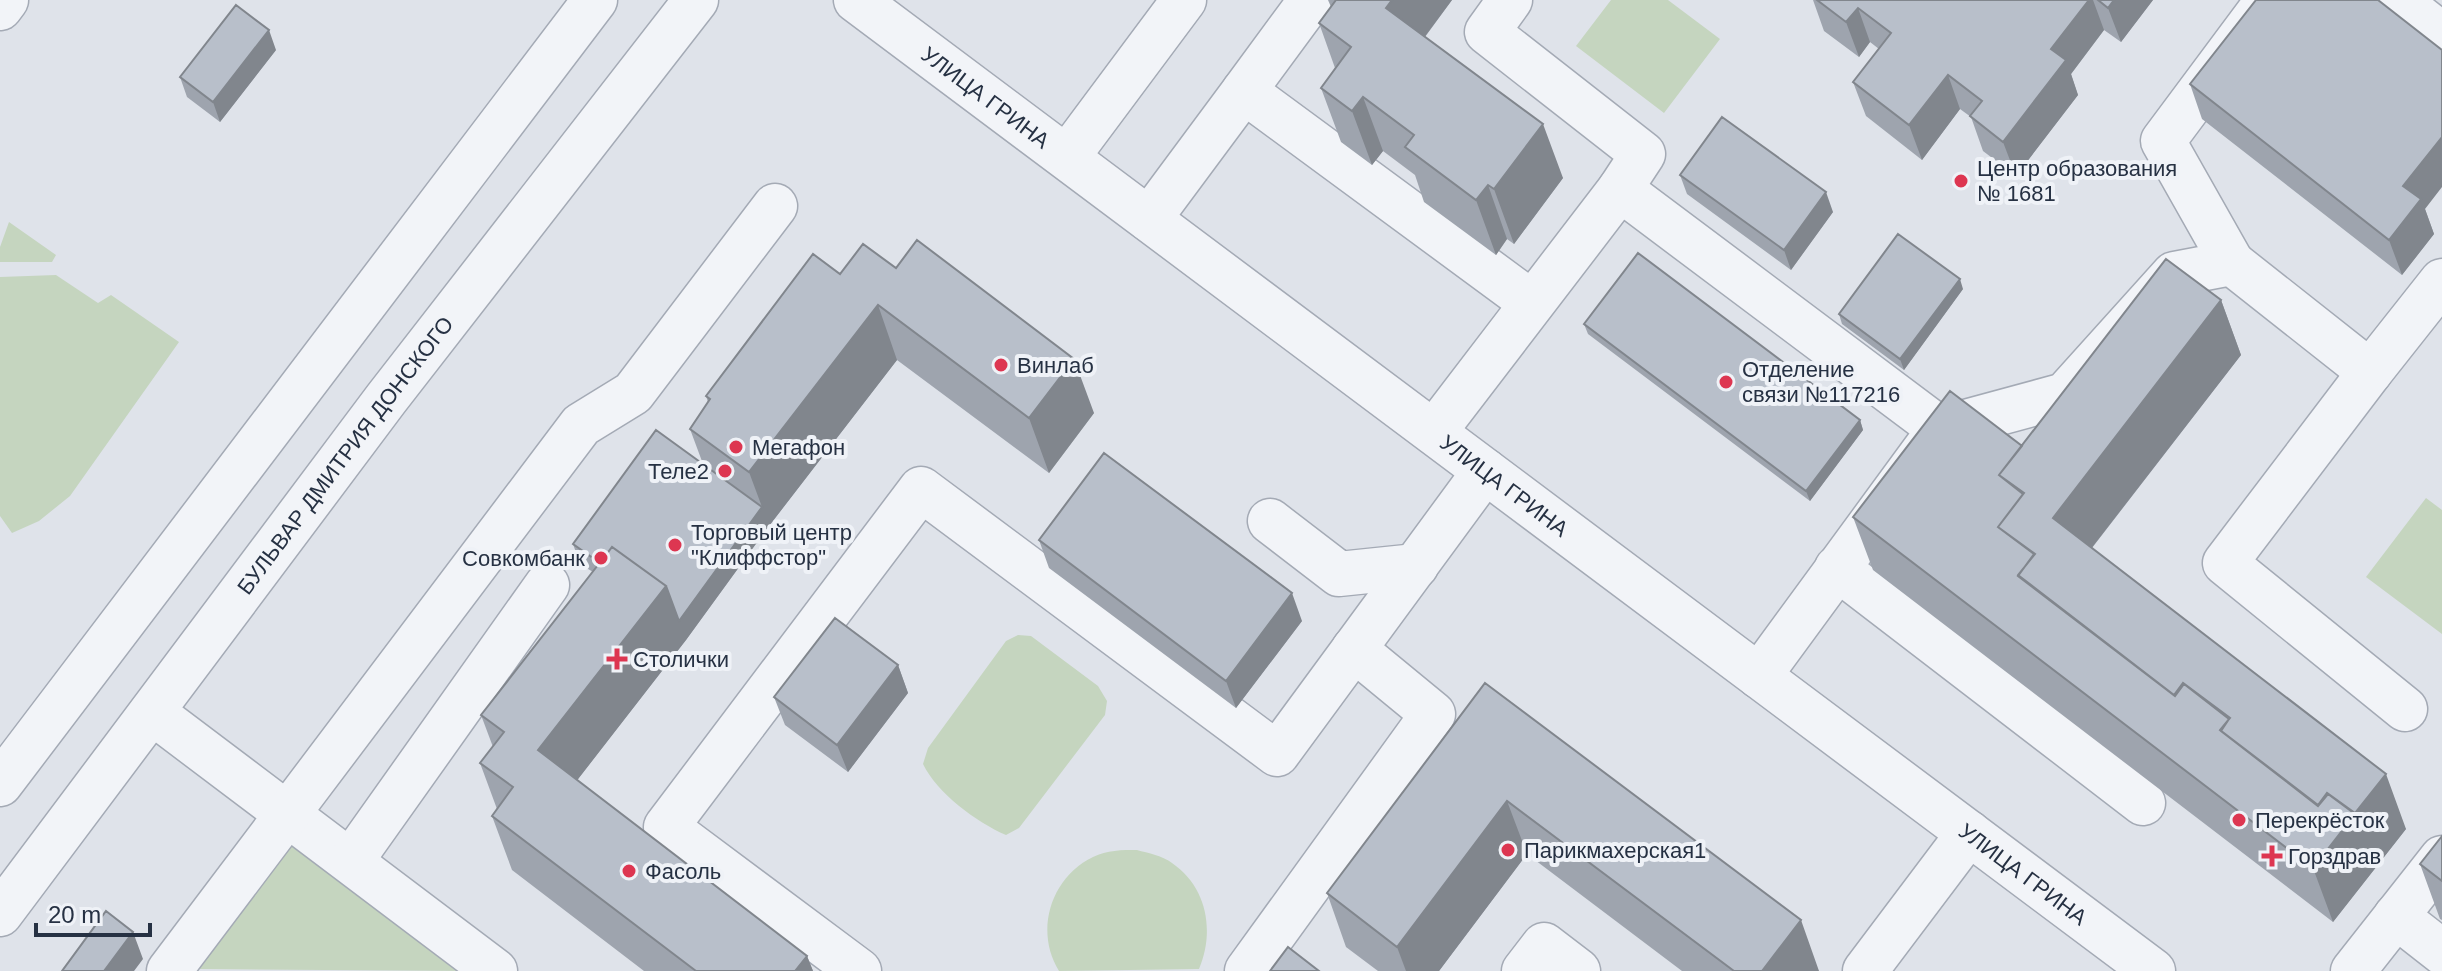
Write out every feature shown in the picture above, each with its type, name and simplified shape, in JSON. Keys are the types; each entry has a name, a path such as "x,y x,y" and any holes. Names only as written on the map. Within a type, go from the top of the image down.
{"street":[{"path":"0,8 6,0"},
{"path":"0,784 595,0"},
{"name":"БУЛЬВАР ДМИТРИЯ ДОНСКОГО","path":"0,914 386,399 696,0"},
{"name":"УЛИЦА ГРИНА","path":"856,0 2153,971"},
{"path":"1067,157 1184,0"},
{"path":"1149,219 1311,0"},
{"path":"1434,432 1620,189 1643,154 1487,32 1510,0"},
{"path":"2268,0 2163,141 2232,263 2370,372"},
{"path":"2397,0 2442,35"},
{"path":"1244,91 1532,303"},
{"path":"1620,189 1940,429"},
{"path":"169,971 581,425 633,393 775,206"},
{"path":"1759,676 1940,429 2065,395 2174,274 2232,263"},
{"path":"2405,709 2225,563 2442,281"},
{"path":"859,971 666,827 921,489 1277,754 1485,471"},
{"path":"1270,521 1339,574 1416,566"},
{"path":"1837,568 2143,803"},
{"path":"351,861 547,585"},
{"path":"1247,971 1433,714 1354,649"},
{"path":"152,712 495,971"},
{"path":"1865,971 1969,833"},
{"path":"2353,971 2442,858"},
{"path":"2396,916 2442,952"},
{"path":"1273,936 1306,962"},
{"path":"1524,971 1544,945 1578,971"}],"green space":[{"path":"1611,0 1668,0 1720,39 1664,113 1576,46"},
{"path":"9,222 56,255 52,262 0,262 0,247"},
{"path":"56,275 98,303 111,295 179,342 70,496 39,521 12,533 0,516 0,277"},
{"path":"2426,498 2442,510 2442,634 2366,577"},
{"path":"1018,635 1031,636 1098,686 1107,701 1105,715 1019,828 1006,835 958,806 938,786 923,764 928,748 1006,641"},
{"path":"292,838 469,971 199,969"},
{"path":"1120,850 1137,850 1172,863 1184,873 1200,897 1207,925 1204,955 1199,969 1059,971 1048,939 1051,906 1057,891 1078,866 1093,857"}],"building":[{"path":"1336,0 1392,0 1386,8 1543,124 1494,189 1488,185 1476,200 1405,147 1414,135 1363,97 1352,111 1321,88 1351,47 1319,23"},
{"path":"1817,0 2089,0 2051,49 2066,60 2003,142 1970,116 1982,101 1948,75 1909,125 1853,82 1891,33 1858,8 1846,22"},
{"path":"2098,0 2114,0 2108,8"},
{"path":"2256,0 2378,0 2442,50 2442,137 2403,186 2421,199 2389,240 2190,84"},
{"path":"236,5 269,30 213,102 180,77"},
{"path":"1722,117 1826,192 1784,250 1680,175"},
{"path":"1898,234 1960,279 1900,359 1839,314"},
{"path":"917,240 1074,359 1029,418 878,305 749,472 690,429 710,399 706,396 813,254 840,274 863,244 896,268"},
{"name":"Отделение связи №117216","path":"1638,253 1860,420 1806,491 1584,324"},
{"path":"2166,259 2221,300 2053,518 2386,774 2355,813 2327,793 2318,805 2220,730 2230,718 2183,683 2174,695 2018,575 2035,554 1998,527 2024,493 1999,475"},
{"path":"1950,391 2022,446 1999,475 2023,494 1998,527 2034,554 2018,576 2175,696 2184,684 2229,719 2221,731 2318,806 2328,794 2355,814 2313,868 1853,517"},
{"name":"Торговый центр \"Клиффстор\"","path":"656,430 762,507 679,621 666,586 612,547 600,563 573,544"},
{"path":"1104,453 1292,593 1226,681 1039,540"},
{"path":"612,547 666,586 538,750 807,956 795,971 696,971 492,816 513,787 480,763 504,732 481,715"},
{"path":"835,618 898,665 837,745 774,697"},
{"path":"1485,683 1801,920 1762,971 1734,971 1507,801 1397,947 1327,893"},
{"path":"2442,836 2442,881 2420,864"},
{"path":"106,911 133,932 104,971 62,971"},
{"path":"1288,947 1319,971 1270,971"}],"place":[{"name":"Центр образования № 1681","path":"1961,181"},
{"name":"Винлаб","path":"1001,365"},
{"name":"Отделение связи №117216","path":"1726,382"},
{"name":"Мегафон","path":"736,447"},
{"name":"Теле2","path":"725,471"},
{"name":"Торговый центр \"Клиффстор\"","path":"675,545"},
{"name":"Совкомбанк","path":"601,558"},
{"name":"Столички","path":"617,659"},
{"name":"Перекрёсток","path":"2239,820"},
{"name":"Парикмахерская1","path":"1508,850"},
{"name":"Горздрав","path":"2272,856"},
{"name":"Фасоль","path":"629,871"}]}
